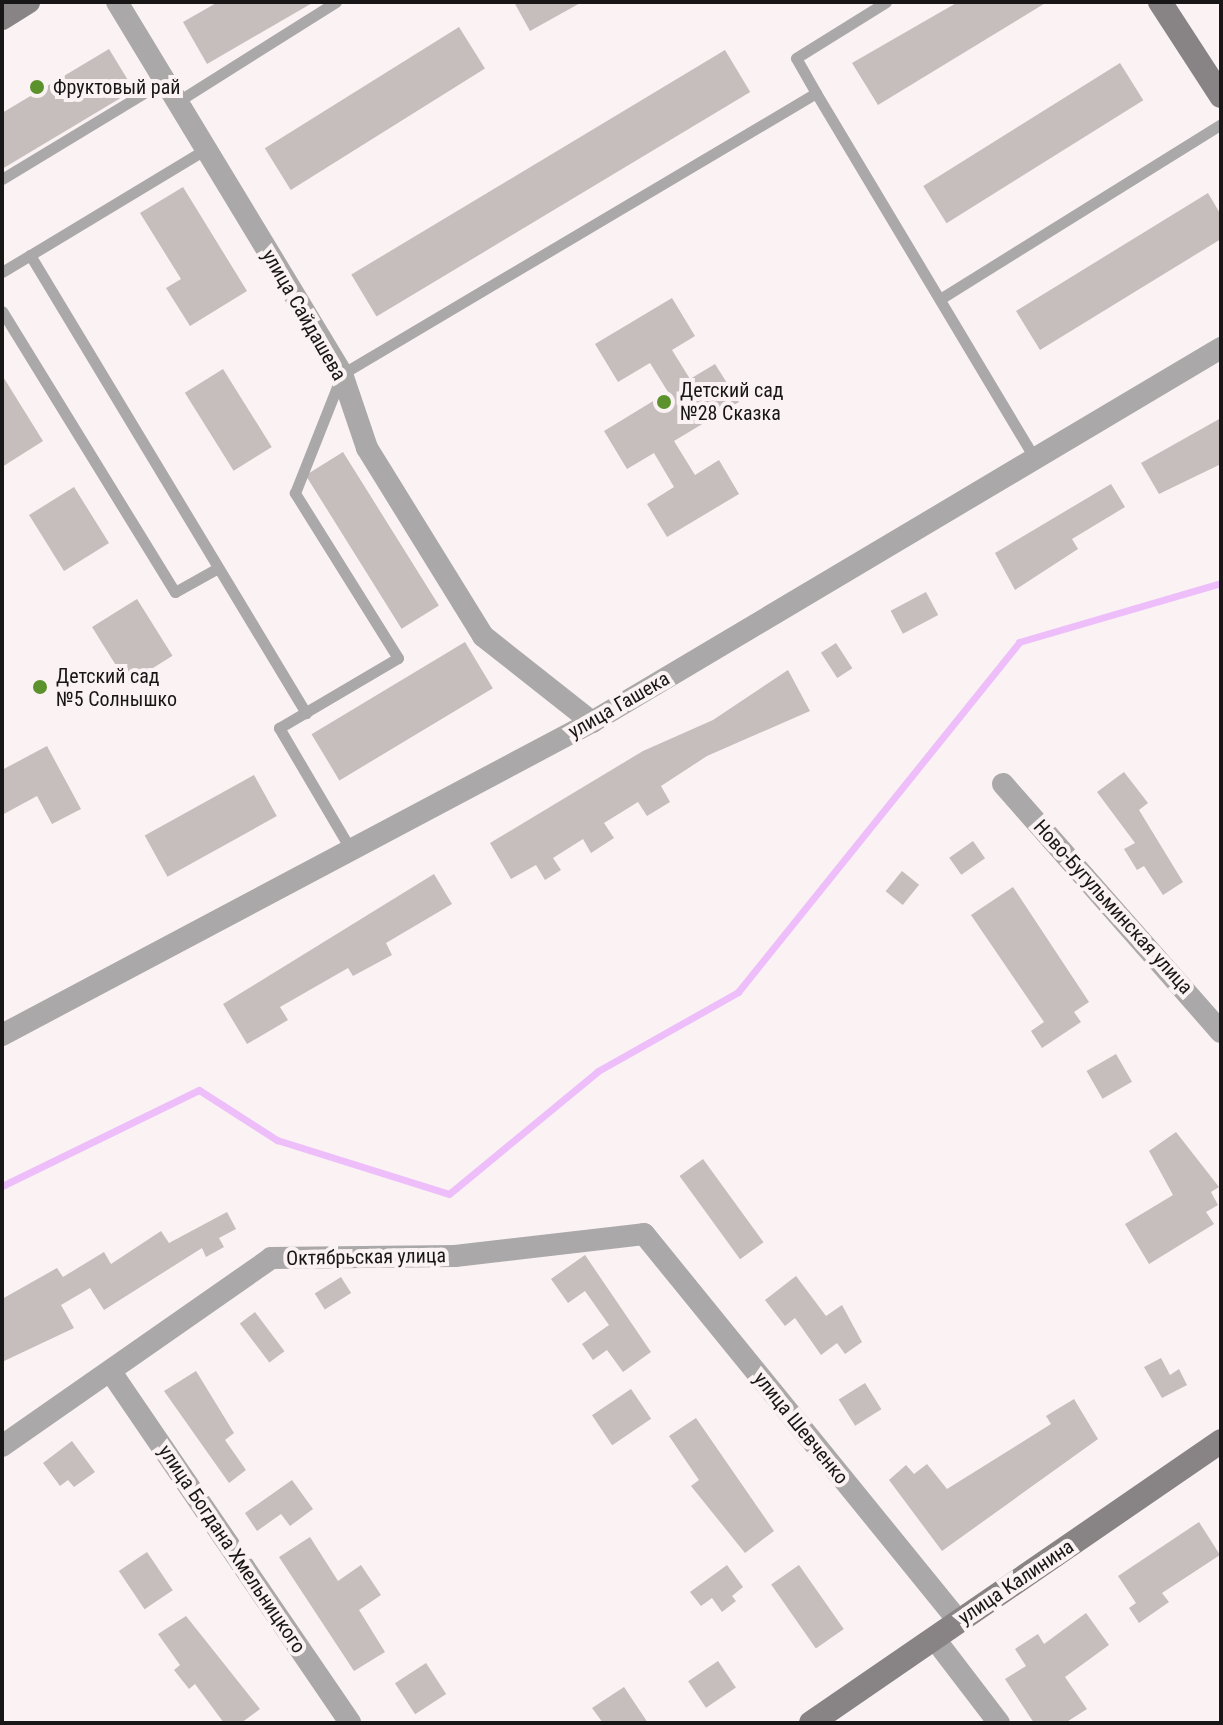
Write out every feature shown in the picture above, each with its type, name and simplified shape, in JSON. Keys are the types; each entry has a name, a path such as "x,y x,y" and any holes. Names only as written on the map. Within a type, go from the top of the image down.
{"main road":[{"path":"2,18 28,2"},
{"path":"1160,2 1221,96"},
{"name":"улица Калинина","path":"811,1723 1221,1441"}],"street":[{"name":"улица Сайдашева","path":"117,2 342,374 367,448 483,636 592,722"},
{"name":"улица Гашека","path":"2,1035 592,722 1221,348"},
{"name":"Ново-Бугульминская улица","path":"1003,784 1221,1032"},
{"name":"Октябрьская улица","path":"2,1446 113,1375 271,1258 455,1256 644,1234"},
{"name":"улица Шевченко","path":"644,1234 958,1621"},
{"name":"улица Богдана Хмельницкого","path":"113,1375 350,1723"},
{"path":"934,1638 999,1723"}],"lane":[{"path":"177,102 336,2"},
{"path":"886,2 796,58 1034,457"},
{"path":"2,179 164,81"},
{"path":"351,850 279,728 398,658 295,493 342,374 816,93"},
{"path":"940,299 1221,124"},
{"path":"3,270 206,149"},
{"path":"30,255 306,713"},
{"path":"2,311 175,592 218,568"}],"building":[{"path":"218,2 314,2 207,64 183,22"},
{"path":"514,2 582,2 530,31"},
{"path":"958,2 1047,2 878,105 852,63"},
{"path":"459,27 485,69 291,190 265,148"},
{"path":"109,49 134,90 2,169 2,113"},
{"path":"725,50 750,92 377,317 351,275"},
{"path":"1120,63 1143,100 947,223 923,186"},
{"path":"183,187 247,291 190,326 166,288 181,279 140,213"},
{"path":"1208,193 1221,215 1221,239 1040,350 1016,311"},
{"path":"672,298 695,336 672,350 690,379 715,364 739,402 674,441 695,475 719,460 739,494 667,537 647,504 674,487 654,453 627,469 604,431 668,392 650,363 618,382 595,344"},
{"path":"223,369 272,447 234,471 185,393"},
{"path":"2,375 43,441 2,467"},
{"path":"1221,418 1221,464 1159,494 1141,463"},
{"path":"343,452 439,605 402,629 306,475"},
{"path":"1111,484 1125,507 1072,539 1078,549 1015,590 995,553"},
{"path":"74,487 109,543 64,571 29,515"},
{"path":"926,592 938,615 903,634 891,611"},
{"path":"137,599 173,656 128,684 92,627"},
{"path":"465,642 493,688 339,780 312,734"},
{"path":"836,643 852,668 837,678 821,653"},
{"path":"788,670 810,711 707,756 661,786 670,802 647,816 638,802 604,823 614,838 591,853 583,839 553,858 561,870 545,880 536,865 511,879 490,843 643,751 713,720"},
{"path":"47,746 81,809 52,824 37,796 2,815 2,770"},
{"path":"1124,772 1148,803 1139,810 1183,882 1163,895 1144,866 1137,870 1124,849 1135,843 1097,792"},
{"path":"254,775 277,816 167,877 145,836"},
{"path":"973,841 985,858 961,875 949,858"},
{"path":"902,871 919,885 903,905 886,891"},
{"path":"434,874 452,904 386,943 392,955 353,976 348,968 280,1007 288,1020 247,1044 223,1004"},
{"path":"1013,887 1089,1002 1074,1012 1081,1022 1042,1048 1031,1031 1044,1022 971,915"},
{"path":"1116,1054 1132,1082 1103,1099 1087,1071"},
{"path":"1176,1132 1219,1187 1211,1192 1218,1205 1206,1212 1214,1224 1149,1264 1125,1224 1173,1195 1149,1151"},
{"path":"703,1159 764,1242 740,1259 680,1176"},
{"path":"227,1212 236,1229 219,1238 224,1247 206,1257 202,1248 104,1310 90,1288 61,1305 74,1328 2,1362 2,1299 57,1268 63,1277 104,1252 111,1264 161,1231 169,1243"},
{"path":"585,1255 651,1352 623,1372 607,1350 593,1360 582,1344 609,1325 585,1291 568,1303 551,1279"},
{"path":"796,1276 826,1316 842,1305 862,1342 845,1354 837,1343 821,1355 795,1318 785,1326 765,1300"},
{"path":"341,1277 351,1293 325,1310 315,1293"},
{"path":"255,1312 284,1351 269,1363 240,1323"},
{"path":"1161,1358 1170,1375 1179,1369 1187,1385 1162,1398 1144,1367"},
{"path":"196,1371 234,1433 225,1440 246,1470 229,1483 164,1391"},
{"path":"865,1383 881,1409 855,1426 839,1399"},
{"path":"631,1389 651,1419 612,1445 592,1415"},
{"path":"1074,1399 1098,1439 942,1551 889,1480 906,1465 914,1474 927,1464 947,1489 1051,1424 1046,1416"},
{"path":"696,1418 774,1531 745,1553 691,1486 699,1480 669,1436"},
{"path":"72,1441 95,1472 74,1487 68,1480 60,1486 43,1463"},
{"path":"292,1480 313,1509 290,1526 281,1514 257,1531 245,1513"},
{"path":"1199,1522 1220,1555 1162,1593 1169,1602 1139,1623 1129,1608 1136,1603 1118,1576"},
{"path":"310,1537 338,1581 361,1565 381,1595 359,1610 385,1652 354,1671 279,1557"},
{"path":"147,1552 173,1590 145,1609 119,1571"},
{"path":"727,1565 743,1587 732,1596 736,1601 722,1612 712,1598 701,1606 690,1592"},
{"path":"799,1565 844,1629 816,1648 771,1585"},
{"path":"1086,1613 1109,1645 1065,1677 1087,1709 1065,1723 1034,1723 1005,1679 1026,1666 1015,1649 1038,1634 1044,1644"},
{"path":"186,1616 260,1709 241,1723 224,1723 195,1684 189,1689 174,1670 180,1665 158,1634"},
{"path":"718,1661 736,1688 706,1708 688,1681"},
{"path":"426,1663 446,1694 415,1714 395,1683"},
{"path":"624,1687 648,1723 603,1723 592,1708"}],"waterway":[{"path":"2,1186 199,1090 277,1140 449,1194 598,1071 738,992 1019,642 1221,583"}],"place":[{"name":"Фруктовый рай","path":"37,87"},
{"name":"Детский сад №28 Сказка","path":"664,402"},
{"name":"Детский сад №5 Солнышко","path":"40,687"}]}
